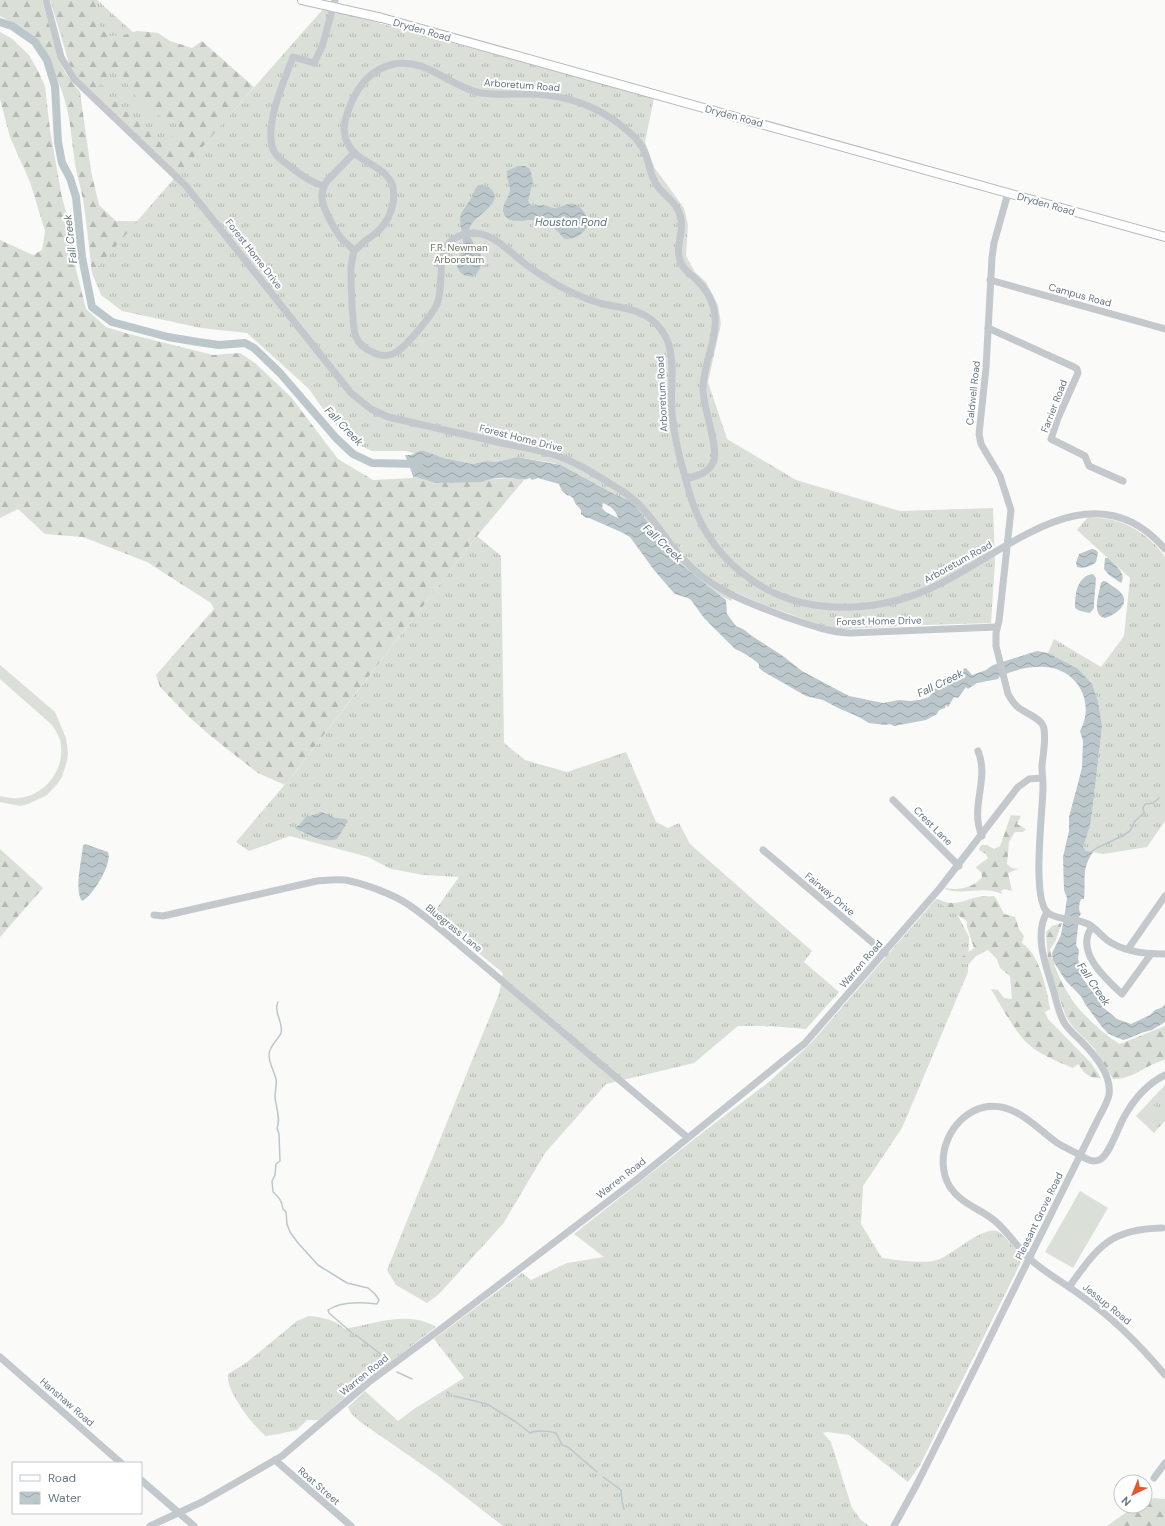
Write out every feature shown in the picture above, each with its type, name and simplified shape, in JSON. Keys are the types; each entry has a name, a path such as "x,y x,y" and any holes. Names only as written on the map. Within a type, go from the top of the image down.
{"main road":[{"name":"Dryden Road","path":"302,0 335,3 382,18 1165,237"}],"street":[{"name":"Forest Home Drive","path":"46,0 61,57 74,79 186,186 351,393 371,409 388,417 544,452 570,461 623,491 635,500 683,559 715,586 759,607 816,628 826,631 850,633 996,627"},
{"path":"323,186 313,183 299,174 278,157 272,147 271,135 273,118 293,57 314,63 322,47 335,3"},
{"name":"Arboretum Road","path":"686,479 705,472 712,464 714,455 703,389 705,371 714,333 714,311 711,300 705,290 685,270 679,258 678,245 682,223 679,212 674,202 657,186 652,178 645,152 640,143 631,133 603,113 575,101 545,94 498,94 481,92 456,84 426,67 414,64 403,63 391,65 370,75 358,88 346,116 344,128 346,142 354,153 386,175 391,182 394,194 391,210 384,224 378,232 354,251 351,269 354,324 357,338 362,345 375,354 389,355 400,349 433,312 440,295 442,257 446,248 451,242 459,237 472,233 482,234 491,238 536,272 576,294 603,304 637,312 652,320 666,337 671,353 671,410 674,436 686,479 694,507 712,540 728,560 740,572 768,589 782,596 814,605 860,607 900,600 928,590 953,578 1008,546 1020,537 1045,524 1093,513 1112,515 1133,523 1150,534 1165,549"},
{"path":"354,153 323,186 322,196 324,208 337,233 343,240 350,244 354,251"},
{"name":"Caldwell Road","path":"996,627 999,620 1008,546 1010,516 1009,503 999,472 982,446 979,436 979,426 984,391 990,280 994,243 1008,193"},
{"name":"Campus Road","path":"990,280 1165,329"},
{"name":"Farrier Road","path":"988,328 1077,369 1078,374 1058,418 1051,439 1085,456 1090,466 1123,481"},
{"path":"996,627 996,640 1008,694 1016,705 1040,722 1044,728 1039,880 1044,909 1047,912 1059,917 1082,922 1092,927 1111,943 1128,949 1151,954 1165,954"},
{"path":"978,751 983,767 977,814 978,827 982,836"},
{"name":"Warren Road","path":"150,1526 208,1498 275,1460 302,1440 369,1382 636,1180 805,1043 885,953 959,866 1020,784 1029,780 1042,778"},
{"name":"Crest Lane","path":"893,800 959,866"},
{"name":"Fairway Drive","path":"763,850 885,953"},
{"name":"Bluegrass Lane","path":"154,915 163,916 327,880 346,880 357,883 400,900 416,910 444,932 687,1138"},
{"path":"1128,949 1165,896"},
{"name":"Pleasant Grove Road","path":"894,1526 917,1484 1106,1102 1109,1088 1107,1077 1089,1049 1065,1024 1060,1015 1045,965 1042,943 1043,923 1047,912"},
{"path":"1092,927 1089,932 1087,944 1091,958 1095,966 1106,979 1122,994 1151,954"},
{"name":"Jessup Road","path":"1165,1075 1152,1084 1134,1101 1120,1124 1106,1155 1096,1161 1090,1161 1058,1144 1018,1113 1000,1107 985,1108 971,1112 956,1125 948,1138 944,1150 943,1164 946,1178 950,1187 959,1198 996,1222 1029,1258 1117,1324 1146,1352 1165,1375"},
{"path":"1069,1287 1089,1259 1105,1244 1134,1230 1162,1228"},
{"name":"Hanshaw Road","path":"0,1357 121,1462"},
{"name":"Roat Street","path":"275,1460 351,1526"},
{"path":"1154,1478 1165,1463"},
{"path":"142,1481 194,1526"}],"green space":[{"path":"0,0 42,0 59,60 66,74 80,92 91,171 99,205 116,221 138,221 92,273 83,200 75,164 69,117 61,89 49,64 32,41 22,31 0,16"},
{"name":"F.R. Newman Arboretum","path":"50,0 97,0 228,117 324,8 654,98 645,142 654,167 684,208 688,225 686,256 695,272 706,282 718,305 721,324 708,382 727,439 796,480 900,511 993,508 995,562 991,623 833,629 762,604 735,592 731,601 720,595 681,564 629,500 616,495 561,465 517,457 496,462 487,461 472,464 444,458 424,451 420,451 416,454 407,451 372,451 355,443 345,435 328,416 309,389 247,333 201,328 122,311 101,295 92,273 178,174 77,78 70,66"},
{"path":"51,0 97,0 95,15 101,30 111,36 124,35 137,31 158,33 170,41 192,48 202,41 254,87 179,174 107,105 113,100 160,140 179,135 179,125 159,116 143,104 133,93 123,76 117,70 111,71 107,76 106,88 100,84 93,92 81,80 69,64 64,40"},
{"path":"0,32 11,38 29,55 45,86 50,130 62,198 69,221 76,269 86,309 106,327 213,355 240,353 255,363 291,397 338,459 373,480 413,478 413,476 435,483 509,478 524,480 477,536 285,785 258,773 213,738 189,717 160,687 156,675 214,609 211,603 147,562 83,537 45,534 18,509 0,518 0,240 33,255 42,250 45,231 30,182 10,137 0,99"},
{"path":"1088,517 1110,519 1128,525 1155,544 1165,557 1165,821 1147,847 1103,854 1086,851 1083,847 1090,826 1102,727 1077,668 1048,653 1054,639 1101,667 1124,636 1130,578 1077,530"},
{"path":"477,536 501,556 504,743 525,760 567,772 626,752 656,822 668,828 679,823 690,844 812,951 804,962 839,992 806,1029 769,1026 738,1026 694,1063 606,1084 545,1153 503,1224 439,1294 427,1303 396,1285 387,1270 499,994 503,973 432,915 459,877 424,875 391,869 368,857 290,836 249,851 236,842 293,775"},
{"path":"0,665 55,712 66,738 68,753 67,761 62,777 58,783 47,795 20,806 0,802 0,796 18,798 28,796 45,786 57,770 61,750 60,740 51,724 0,679"},
{"path":"1011,815 1021,816 1017,824 1026,829 1023,832 1015,832 1009,842 1007,864 1012,868 1018,869 1008,873 1012,891 1004,889 1001,891 1002,894 988,890 952,891 945,889 956,889 971,886 982,877 981,872 976,868 988,858 986,854 979,850 981,845 987,845 994,849 1000,846"},
{"path":"0,849 43,888 0,937"},
{"path":"994,896 1004,914 1015,917 1019,929 1024,936 1022,943 1028,948 1038,963 1049,1001 1050,1009 1045,1012 1048,1019 1091,1063 1101,1078 1093,1078 1087,1075 1078,1064 1073,1068 1054,1060 1035,1049 1020,1036 991,989 998,990 1004,998 1012,999 1010,976 1000,968 997,959 988,950 976,956 969,964 961,964 962,957 974,948 967,927 967,921 936,901 937,899 953,903 978,897"},
{"path":"936,899 955,910 969,937 968,972 902,1128 863,1186 861,1224 882,1258 911,1262 934,1261 946,1256 984,1232 997,1231 1007,1239 1023,1258 920,1465 908,1482 849,1435 828,1432 823,1433 831,1442 852,1508 861,1520 869,1526 503,1526 437,1475 359,1421 351,1413 348,1407 365,1391 398,1421 414,1409 464,1378 434,1339 522,1273 531,1280 567,1263 604,1257 574,1234 770,1081 811,1043"},
{"path":"1062,923 1055,942 1050,949 1051,955 1060,978 1076,1005 1096,1026 1120,1044 1165,1026 1165,1060 1127,1077 1113,1079 1094,1048 1073,1027 1066,1017 1048,963 1046,932 1052,926"},
{"path":"1165,1085 1165,1121 1154,1133 1136,1116"},
{"path":"1152,1103 1157,1108 1146,1120 1141,1115"},
{"path":"1161,1111 1165,1118 1155,1128 1150,1123"},
{"path":"1080,1191 1108,1208 1073,1268 1045,1252"},
{"path":"309,1316 319,1317 337,1323 345,1329 403,1319 414,1319 436,1327 351,1392 319,1420 307,1420 297,1430 266,1436 247,1416 235,1398 228,1381 228,1374 246,1363 297,1321"},
{"path":"1153,1498 1165,1499 1165,1526 1107,1526 1124,1514 1153,1514"}],"water":[{"name":"Houston Pond","path":"518,166 525,166 530,169 533,181 528,201 531,205 544,205 552,208 558,208 569,204 574,204 583,210 587,217 588,225 580,235 574,238 565,239 555,229 544,223 531,220 514,221 510,220 504,215 504,204 509,195 510,189 507,171"},
{"path":"481,185 489,187 495,195 491,206 475,220 469,230 469,235 481,255 482,261 480,268 475,275 466,276 460,272 457,267 463,243 460,220 462,212 476,188"},
{"path":"424,451 444,458 472,464 487,461 496,462 517,457 561,465 616,495 629,500 681,564 726,600 727,614 736,626 743,629 783,656 802,671 849,696 883,703 899,700 919,700 929,697 937,686 947,681 950,682 963,669 966,668 972,675 986,670 993,665 1037,651 1048,653 1077,668 1092,684 1098,702 1102,727 1090,826 1083,847 1086,851 1093,852 1085,869 1084,899 1081,899 1079,907 1081,914 1079,917 1076,945 1079,950 1078,959 1081,966 1081,976 1105,1009 1117,1019 1131,1024 1150,1015 1155,1010 1163,1007 1165,1004 1165,1022 1152,1030 1123,1040 1109,1034 1085,1004 1081,996 1066,981 1053,961 1052,953 1061,935 1067,898 1064,890 1063,857 1069,831 1069,817 1082,768 1083,741 1080,731 1086,709 1080,689 1074,680 1056,669 1033,667 1022,669 1000,676 998,679 977,683 968,689 966,687 958,698 954,697 948,707 946,705 945,708 939,710 937,714 926,720 894,726 890,724 885,725 869,723 823,700 806,696 764,672 759,668 759,664 747,655 735,649 704,618 691,600 673,592 654,570 630,537 586,518 581,514 581,510 573,498 562,491 559,484 538,478 532,480 530,478 523,480 504,478 482,482 435,483 413,476 405,455 411,455","holes":["603,503 610,507 618,518 606,512 602,508"]},
{"path":"1092,549 1096,550 1098,553 1096,562 1087,567 1077,567 1076,563 1079,554"},
{"path":"1105,558 1108,558 1122,573 1123,580 1121,583 1109,575 1104,569"},
{"path":"1093,574 1096,578 1094,608 1090,613 1080,611 1075,608 1078,586 1083,578"},
{"path":"1103,581 1119,591 1124,597 1123,605 1117,612 1105,618 1098,613 1097,609 1101,583"},
{"path":"322,812 335,818 346,819 348,821 337,839 325,840 315,838 296,829 295,827 299,825 306,817"},
{"path":"85,844 108,852 109,857 101,879 91,893 82,901 79,889 79,874 83,845"}],"waterway":[{"name":"Fall Creek","path":"0,22 12,26 35,42 47,60 55,86 58,142 62,163 70,178 76,197 82,257 92,307 112,322 168,337 219,345 245,343 254,348 280,373 336,438 353,454 372,463 419,464"},
{"path":"1091,852 1130,831 1135,821 1144,813 1143,808 1145,804 1153,803 1159,798"},
{"path":"278,1002 277,1010 282,1029 269,1052 276,1081 275,1097 278,1117 277,1128 279,1134 280,1161 276,1164 275,1175 272,1181 273,1192 280,1199 283,1209 286,1212 287,1224 290,1232 318,1265 347,1283 368,1288 379,1300 377,1304 345,1304 328,1310 329,1313 352,1333"},
{"path":"356,1335 383,1356 387,1362"},
{"path":"397,1372 412,1379"},
{"path":"454,1396 487,1404 516,1422 530,1433 536,1431 556,1433 562,1445 568,1447 597,1472"},
{"path":"603,1477 621,1490 624,1509"}]}
